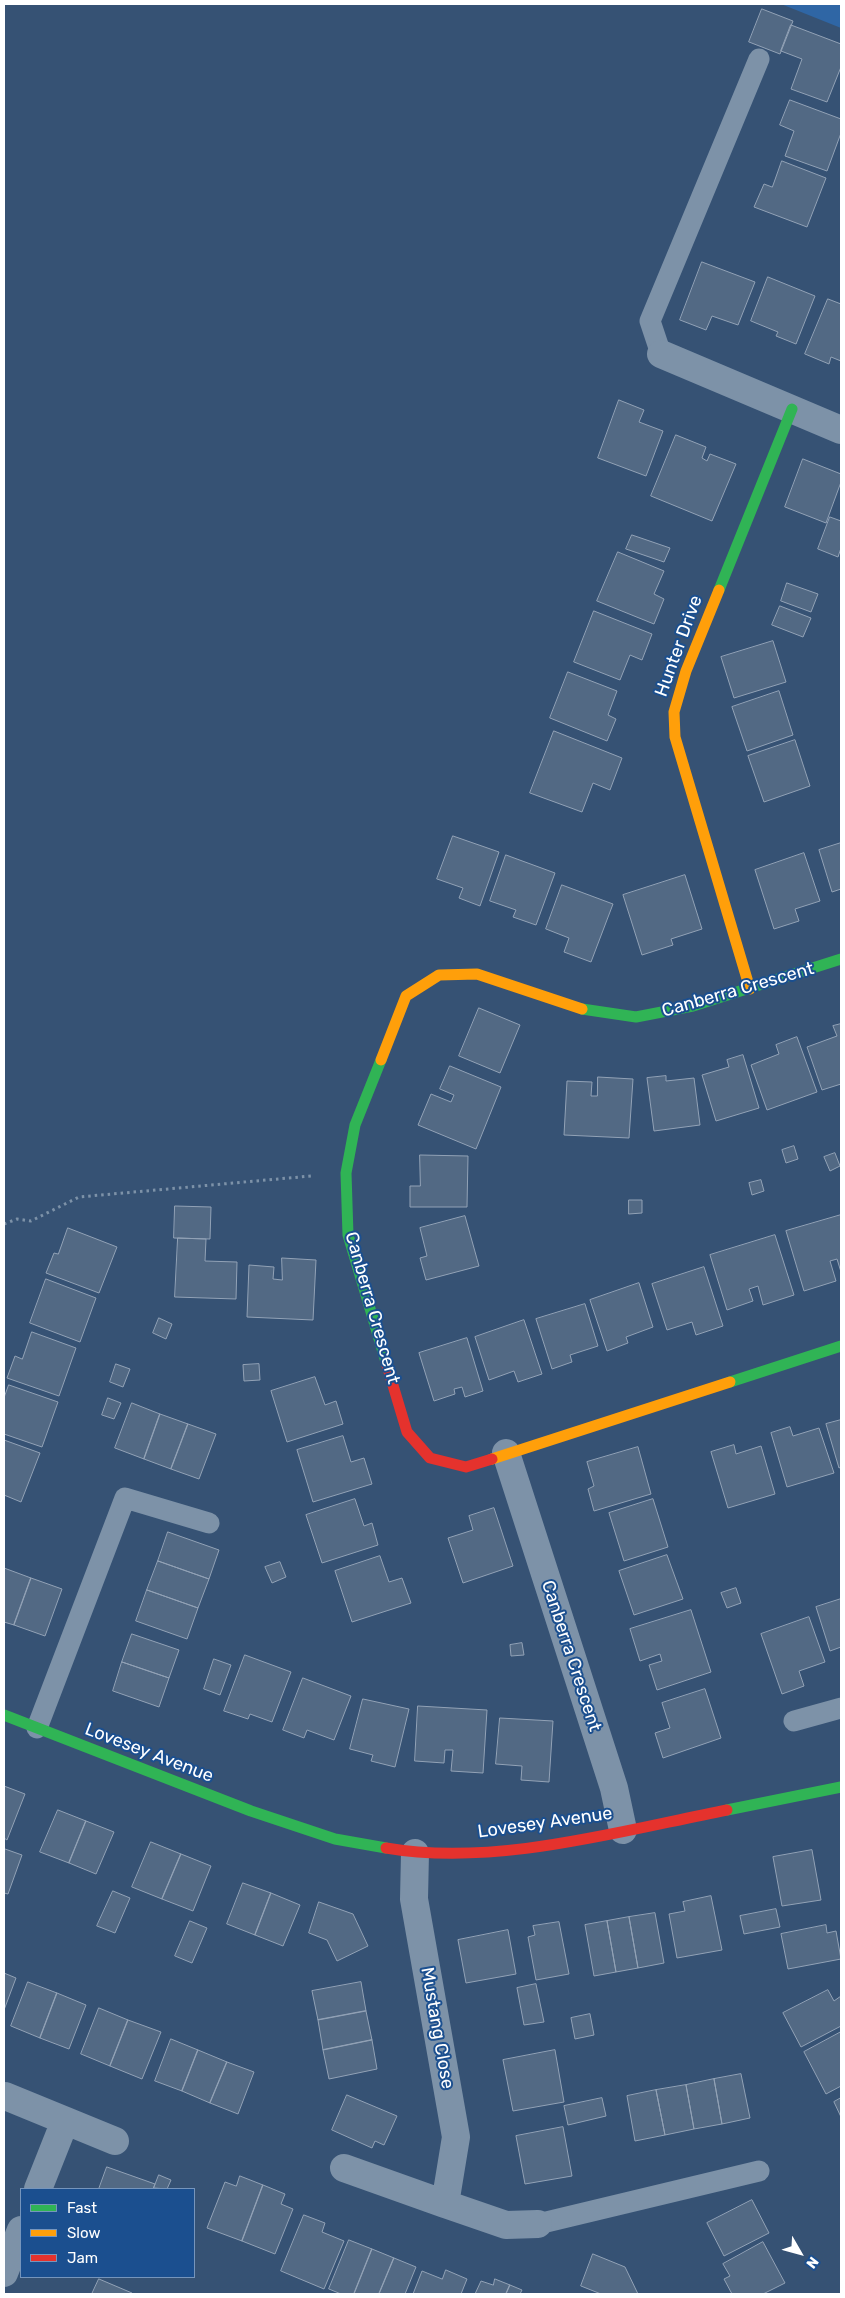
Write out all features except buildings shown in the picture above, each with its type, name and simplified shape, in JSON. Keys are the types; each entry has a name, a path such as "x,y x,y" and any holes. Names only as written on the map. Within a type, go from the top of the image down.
{"street":[{"path":"661,354 841,430"},
{"name":"Hunter Drive","path":"750,989 675,737 674,712 686,671 792,410"},
{"name":"Canberra Crescent","path":"841,959 693,1006 636,1018 575,1008 477,974 438,975 406,996 355,1124 346,1173 348,1235 407,1432 430,1458 466,1466 841,1346"},
{"name":"Canberra Crescent","path":"506,1454 614,1788 623,1830"},
{"name":"Lovesey Avenue","path":"4,1715 252,1811 335,1839 415,1853 500,1851 552,1844 841,1787"},
{"name":"Mustang Close","path":"415,1853 414,1899 456,2137 445,2204"},
{"path":"5,2096 116,2141"},
{"path":"38,2188 65,2121"},
{"path":"344,2168 506,2225 538,2224"},
{"path":"4,2273 20,2233"}],"lane":[{"path":"661,354 650,321 759,59"},
{"path":"37,1728 125,1498 209,1523"},
{"path":"794,1721 841,1708"},
{"path":"538,2224 758,2171"}],"path":[{"path":"4,1224 17,1219 31,1221 79,1197 346,1173"}],"shaded area":[{"path":"781,4 841,4 841,28"}],"traffic: fast":[{"path":"719,590 792,409"},
{"path":"582,1009 636,1017 693,1006 841,959"},
{"path":"381,1060 355,1125 346,1173 348,1235 386,1362"},
{"path":"730,1382 841,1346"},
{"path":"4,1715 251,1811 335,1839 386,1848"},
{"path":"727,1810 841,1787"}],"traffic: slow":[{"path":"719,590 686,671 674,712 675,737 750,989"},
{"path":"381,1060 406,996 439,975 477,974 582,1009"},
{"path":"492,1459 730,1382"}],"traffic: jam":[{"path":"386,1362 407,1432 430,1458 466,1467 492,1459"},
{"path":"386,1848 428,1853 514,1850 601,1836 727,1810"}]}
